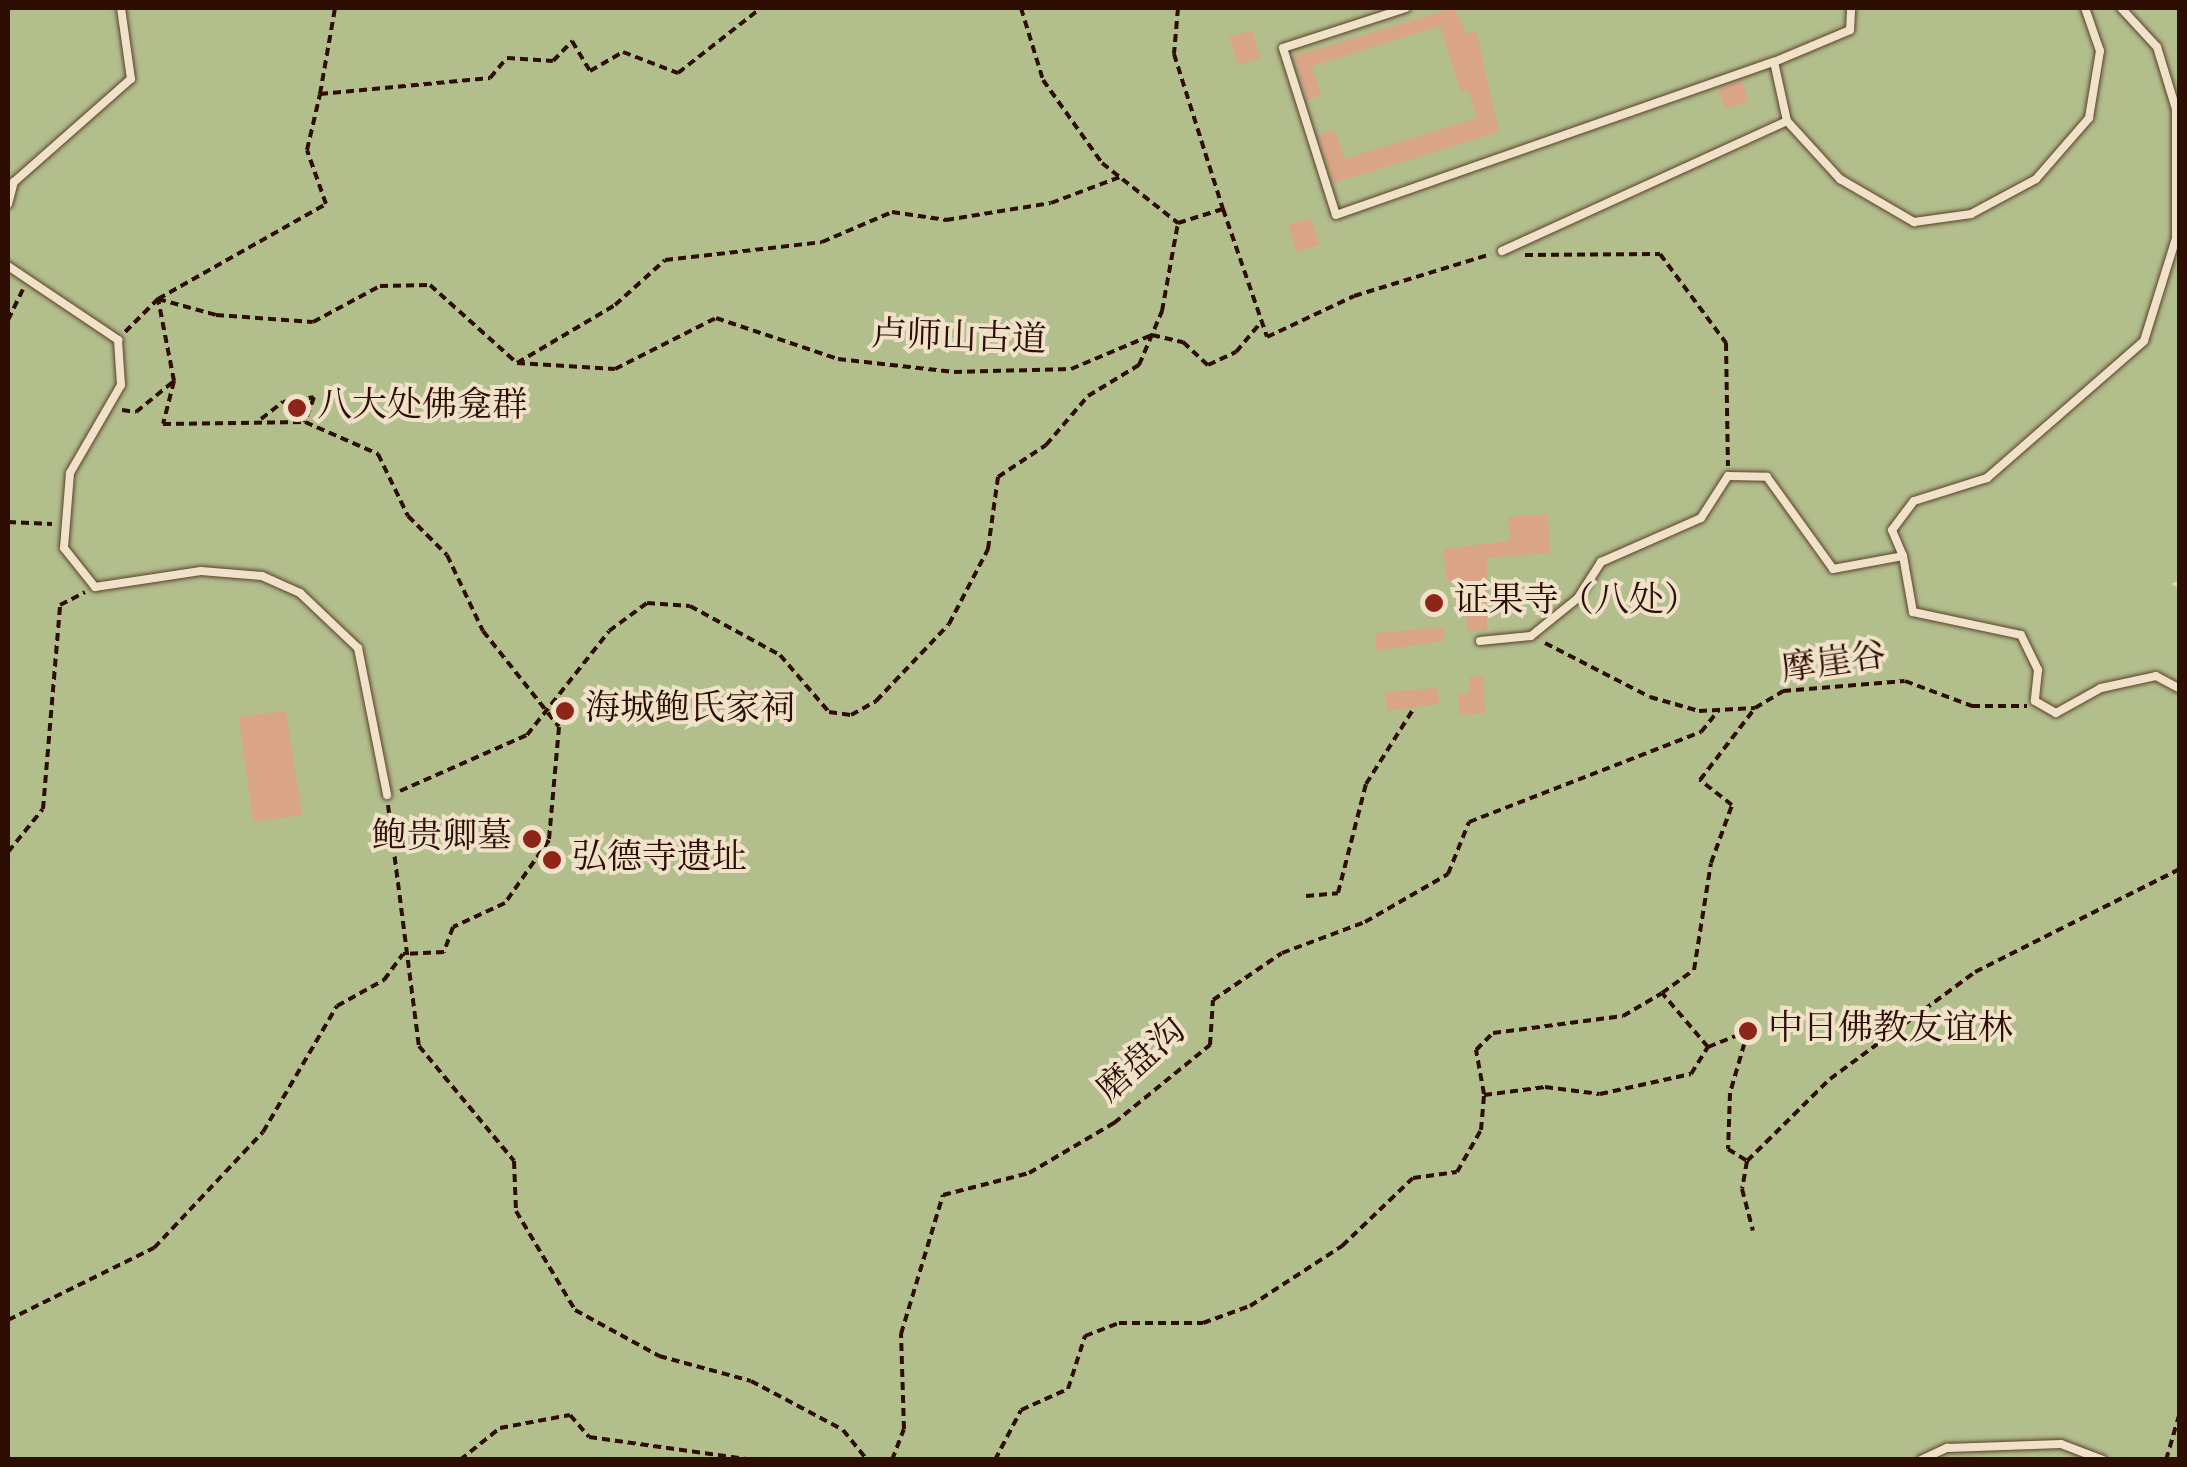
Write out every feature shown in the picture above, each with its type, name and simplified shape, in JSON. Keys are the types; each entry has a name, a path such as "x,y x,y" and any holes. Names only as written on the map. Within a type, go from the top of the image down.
{"lane":[{"path":"8,204 14,182 131,78 121,8"},
{"path":"1406,8 1380,12 1283,48 1336,215 1774,62 1850,30 1851,8"},
{"path":"1774,62 1787,121 1840,179 1914,222 1971,214 2036,179 2088,118 2100,51 2085,8"},
{"path":"2120,8 2157,46 2176,109 2176,238 2144,340 1987,478 1914,501 1892,530 1904,556 1913,612 2021,635 2038,670 2035,701 2056,714 2102,688 2156,676 2180,689"},
{"path":"1502,251 1787,121"},
{"path":"8,266 118,340 121,385 70,473 64,548 95,587 200,572 262,576 300,593 358,648 387,795"},
{"path":"1480,642 1531,636 1578,598 1601,562 1701,518 1728,476 1768,477 1833,569 1904,556"},
{"path":"1921,1460 1948,1448 2061,1444 2103,1460"}],"path":[{"path":"118,340 158,298 326,204 306,150 335,8"},
{"path":"320,94 490,78 507,58 553,62 572,40 590,70 622,52 678,74 761,8"},
{"path":"1021,8 1042,80 1120,177 1178,223"},
{"path":"1178,8 1174,54 1266,337 1354,296 1502,251 1660,254 1726,343 1728,476"},
{"path":"158,298 216,315 313,322 380,286 430,285 517,363 615,305 664,260 822,242 892,212 946,220 1051,203 1120,177"},
{"path":"1178,223 1222,209"},
{"path":"867,1460 842,1430 750,1381 659,1356 575,1310 516,1211 514,1161 419,1046 403,954 387,795 454,774 480,751 527,735 609,631 669,599 780,655 829,712 851,715 876,702 948,624 988,549 998,477 1046,445 1088,396 1139,365 1152,335 1178,223"},
{"path":"8,320 29,277"},
{"path":"158,298 174,381 164,424 305,422 378,454 408,516 448,556 483,630 559,727 550,840 505,903 453,927 444,952 403,954"},
{"name":"卢师山古道","path":"517,363 616,369 716,318 838,359 954,372 1071,369 1152,335"},
{"path":"1152,335 1183,342 1208,365 1236,352 1261,322"},
{"path":"108,408 136,412 174,381"},
{"path":"258,422 283,402 314,397 305,422"},
{"path":"8,522 66,526"},
{"path":"8,852 43,809 60,605 95,587"},
{"path":"1531,636 1650,697 1719,710 1755,708"},
{"name":"摩崖谷","path":"1755,708 1783,690 1906,680 1972,706 2018,712 2035,701"},
{"path":"1306,896 1338,893 1366,784 1414,708"},
{"path":"995,1460 1021,1410 1068,1389 1085,1336 1119,1323 1203,1323 1250,1306 1342,1246 1413,1178 1456,1172 1481,1130 1484,1094 1476,1050 1493,1033 1623,1016 1694,970 1710,864 1732,805 1700,780 1755,708"},
{"name":"磨盘沟","path":"892,1460 904,1429 901,1334 943,1194 1029,1173 1114,1123 1210,1045 1213,1000 1282,953 1364,922 1448,874 1468,822 1701,732 1719,710"},
{"path":"1753,1231 1742,1190 1747,1161 1830,1079 1976,972 2180,869"},
{"path":"8,1320 154,1248 263,1132 337,1006 384,980 403,954"},
{"path":"1662,993 1708,1047"},
{"path":"1484,1094 1545,1087 1600,1094 1691,1074 1708,1047 1748,1032 1730,1093 1728,1148 1747,1161"},
{"path":"2166,1460 2180,1412"},
{"path":"460,1460 500,1428 570,1415 589,1437 753,1460"}],"green space":[{"path":"8,8 2179,8 2180,580 2171,584 2180,589 2179,1459 8,1460"}],"building":[{"path":"1454,8 1467,34 1476,31 1499,132 1334,183 1318,135 1335,130 1344,159 1477,118 1468,90 1461,92 1440,26 1312,66 1321,95 1307,100 1294,56"},
{"path":"1252,30 1261,58 1238,65 1229,37"},
{"path":"1742,81 1748,102 1725,109 1719,89"},
{"path":"1311,218 1320,245 1297,252 1288,225"},
{"path":"1547,514 1551,553 1487,558 1487,630 1467,631 1465,581 1447,581 1443,549 1510,541 1508,517"},
{"path":"1443,627 1444,641 1376,651 1376,633"},
{"path":"1483,676 1485,713 1459,715 1458,694 1470,693 1469,677"},
{"path":"1438,688 1439,704 1387,711 1385,692"},
{"path":"286,711 302,815 253,822 239,717"}],"place":[{"name":"八大处佛龛群","path":"297,408"},
{"name":"证果寺（八处）","path":"1434,603"},
{"name":"海城鲍氏家祠","path":"565,711"},
{"name":"鲍贵卿墓","path":"532,839"},
{"name":"弘德寺遗址","path":"552,860"},
{"name":"中日佛教友谊林","path":"1748,1031"}]}
